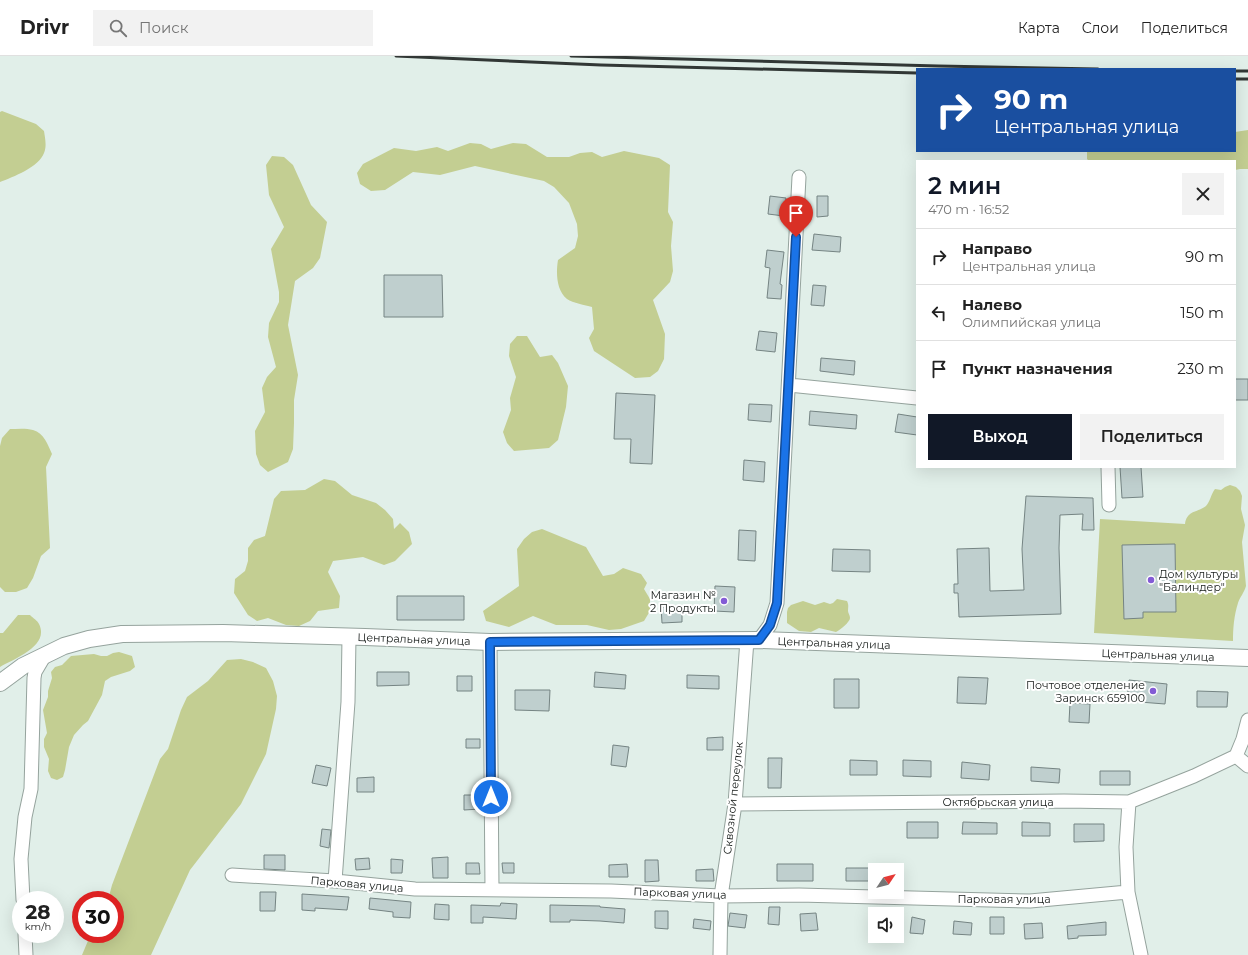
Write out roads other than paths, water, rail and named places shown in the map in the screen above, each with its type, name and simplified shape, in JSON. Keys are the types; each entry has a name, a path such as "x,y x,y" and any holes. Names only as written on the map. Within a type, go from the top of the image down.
{"street":[{"path":"753,640 770,625 777,603 799,177"},
{"path":"789,385 916,398"},
{"path":"1108,468 1109,505"},
{"name":"Центральная улица","path":"0,683 23,666 64,646 89,639 122,634 223,633 490,642 753,640 1248,658"},
{"path":"335,881 348,702 349,637"},
{"name":"Сквозной переулок","path":"720,955 722,896 735,804 753,640"},
{"path":"490,642 492,890"},
{"path":"23,891 21,859 25,817 31,789 34,678 35,672 44,655"},
{"path":"1248,720 1244,739 1236,756 1248,766"},
{"name":"Октябрьская улица","path":"735,804 1064,801 1129,802 1194,776 1236,756"},
{"path":"1129,802 1126,846 1128,892 1141,955"},
{"name":"Парковая улица","path":"232,875 335,881 415,889 611,891 722,896 799,894 1030,901 1128,892"},
{"path":"25,943 26,955"}],"railway":[{"path":"396,56 601,65 916,73"},
{"path":"571,56 1045,68"},
{"path":"1236,71 1248,71"},
{"path":"1236,79 1248,79"}],"place":[{"name":"Дом культуры \"Балиндер\"","path":"1151,580"},
{"name":"Магазин № 2 Продукты","path":"724,601"},
{"name":"Почтовое отделение Заринск 659100","path":"1153,691"}]}
